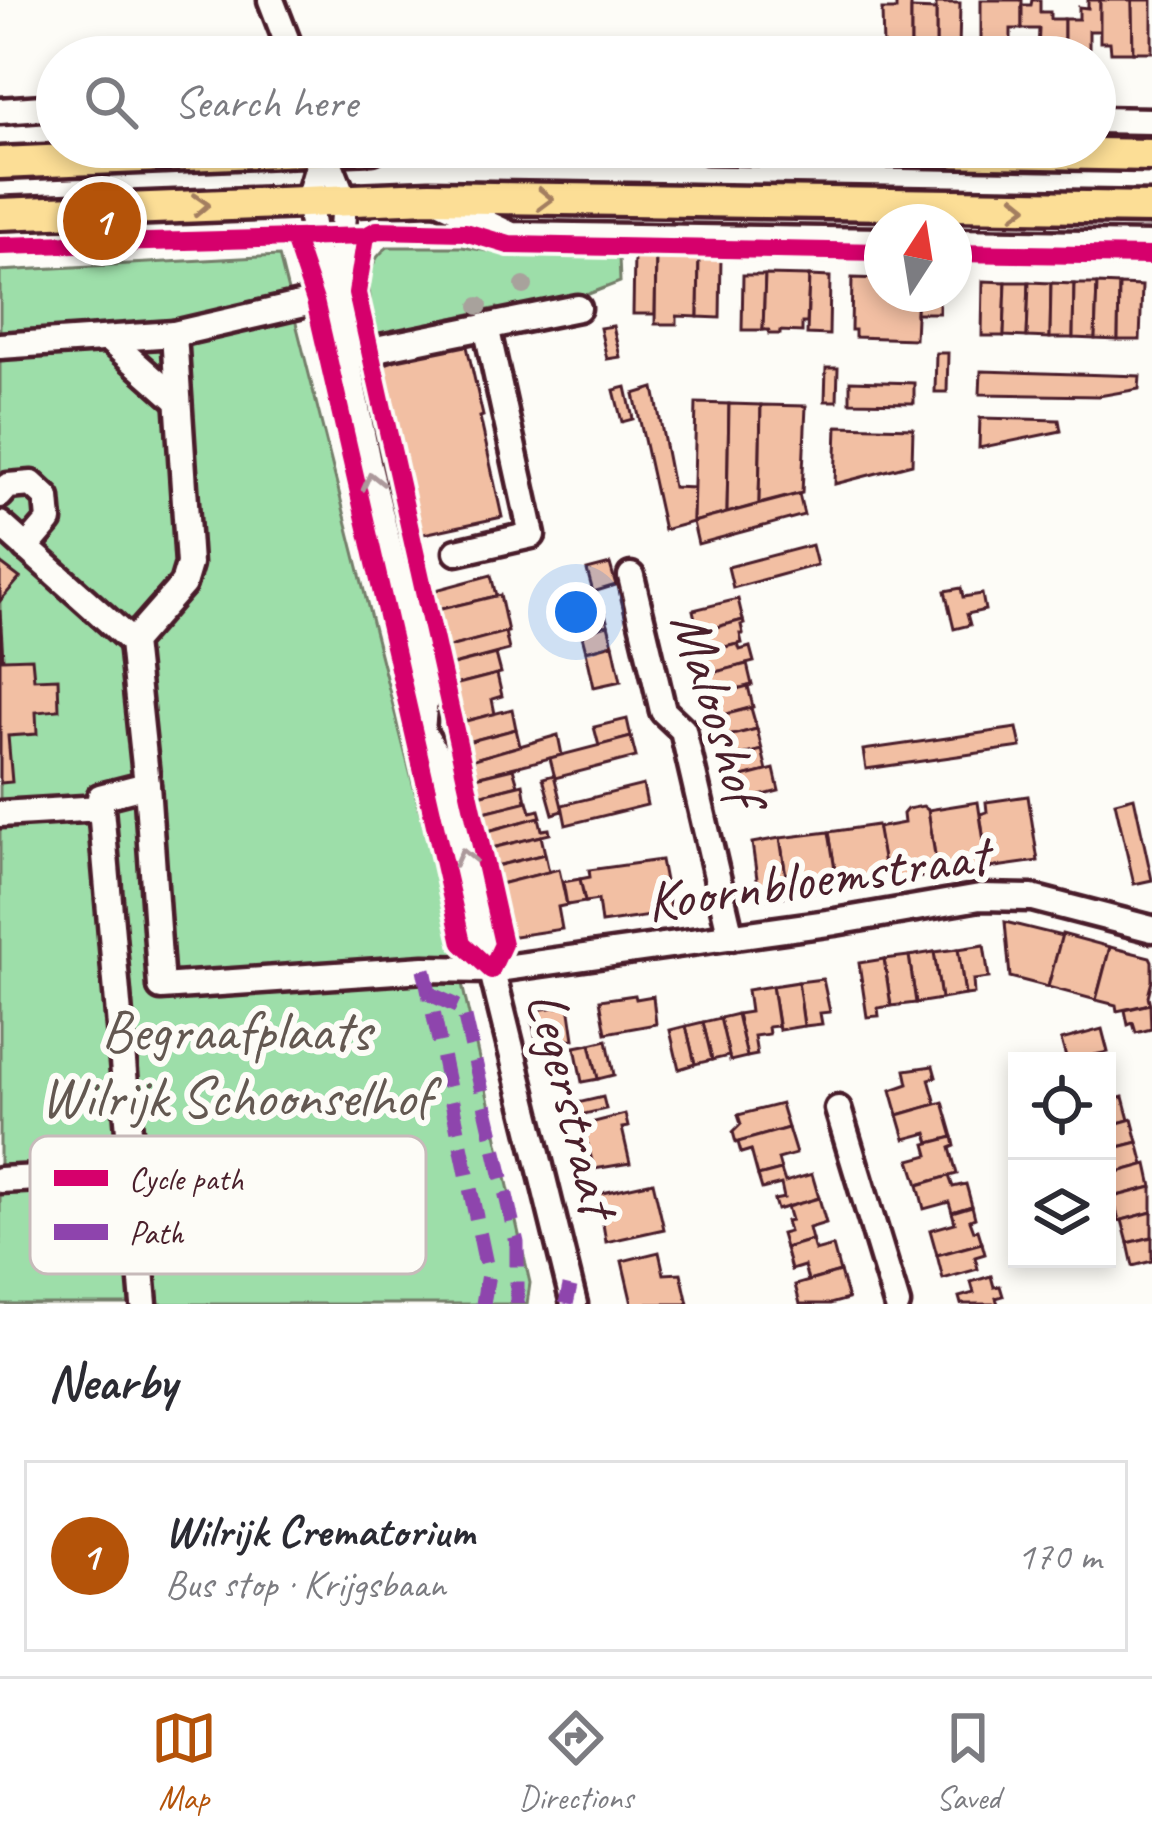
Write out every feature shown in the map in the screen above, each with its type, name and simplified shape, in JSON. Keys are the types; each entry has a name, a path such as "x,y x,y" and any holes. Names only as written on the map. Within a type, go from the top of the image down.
{"main road":[{"path":"1116,154 1152,155"},
{"path":"0,164 36,162"},
{"path":"0,214 430,197 1152,208"}],"street":[{"path":"271,0 285,36"},
{"path":"0,111 36,108"},
{"path":"1116,120 1152,121"},
{"name":"Legerstraat","path":"317,168 308,200 320,274 334,297 368,463 425,696 422,731 440,760 574,1304"},
{"name":"Legerstraat","path":"331,168 344,199 334,297"},
{"path":"430,197 512,235 864,241"},
{"path":"972,242 1152,244"},
{"path":"0,346 174,334 334,297"},
{"path":"346,355 578,308"},
{"path":"457,552 532,536 486,326"},
{"path":"133,642 183,584 190,564 174,334"},
{"path":"109,339 178,401"},
{"path":"0,495 8,486 32,484 47,499 50,521 26,548"},
{"path":"0,524 133,642 161,987"},
{"name":"Malooshof","path":"632,576 663,711 683,730 730,937"},
{"path":"131,1136 100,797 147,785"},
{"path":"0,814 101,808"},
{"name":"Koornbloemstraat","path":"118,990 424,969 491,970 980,897 1032,898 1152,929"},
{"path":"838,1109 896,1304"},
{"path":"0,1180 30,1178"},
{"path":"142,1274 144,1304"}],"green space":[{"path":"388,247 619,257 620,282 581,297 499,315 497,308 376,335 370,276"},
{"name":"Begraafplaats Wilrijk Schoonselhof","path":"279,256 447,918 530,1283 527,1304 0,1304 0,271"}],"building":[{"path":"896,0 911,0 911,36 883,36 882,10 896,10"},
{"path":"981,0 1022,0 1022,29 1011,29 1011,36 981,36"},
{"path":"1032,0 1040,0 1040,12 1050,12 1050,19 1064,19 1064,36 1039,36 1039,29 1022,29 1022,5 1031,5"},
{"path":"1088,0 1100,0 1100,31 1064,36 1064,19 1079,19 1079,7 1088,8"},
{"path":"1100,0 1132,0 1133,52 1116,52 1116,36 1100,36"},
{"path":"1132,0 1152,0 1152,52 1133,52"},
{"path":"936,3 960,3 959,36 936,36"},
{"path":"911,9 936,10 936,36 911,36"},
{"path":"634,254 656,255 655,314 633,314"},
{"path":"656,255 699,256 698,317 677,316 677,324 655,324"},
{"path":"699,256 721,256 720,318 698,317"},
{"path":"743,275 765,275 763,330 742,330"},
{"path":"765,275 809,276 807,323 802,323 802,332 769,334 763,330"},
{"path":"809,276 830,277 829,335 807,334"},
{"path":"852,278 864,278 864,312 916,312 915,339 855,337 851,330"},
{"path":"983,281 1006,282 1004,336 982,336"},
{"path":"1006,282 1029,282 1027,337 1004,336"},
{"path":"1029,282 1051,283 1050,338 1027,337"},
{"path":"1051,283 1074,284 1073,338 1050,338"},
{"path":"1074,284 1097,284 1095,339 1073,338"},
{"path":"1097,284 1119,285 1118,340 1095,339"},
{"path":"1119,285 1142,286 1140,340 1118,340"},
{"path":"613,326 620,357 607,359 600,328"},
{"path":"466,342 502,517 419,535 382,365"},
{"path":"936,353 948,353 947,392 935,392"},
{"path":"826,368 838,368 837,401 825,401"},
{"path":"981,371 1140,376 1139,389 1099,396 980,394"},
{"path":"850,381 914,383 914,403 850,402"},
{"path":"626,387 633,419 622,422 614,390"},
{"path":"654,388 673,487 694,488 693,522 664,530 634,394"},
{"path":"696,403 729,404 727,513 693,522"},
{"path":"729,404 761,405 759,504 727,513"},
{"path":"761,405 806,406 802,493 759,504"},
{"path":"980,418 1059,420 1061,431 979,448"},
{"path":"837,426 913,428 912,464 835,484"},
{"path":"799,494 804,515 698,544 693,522"},
{"path":"812,545 817,565 733,588 728,567"},
{"path":"0,563 20,578 0,601"},
{"path":"610,564 616,585 593,592 587,570"},
{"path":"491,575 496,596 437,610 432,591"},
{"path":"961,588 963,597 982,594 985,610 967,614 970,625 954,629 945,591"},
{"path":"500,595 508,632 445,648 437,610"},
{"path":"738,599 743,620 698,632 693,610"},
{"path":"603,606 608,625 581,632 576,613"},
{"path":"0,610 3,659 32,658 34,679 58,678 59,710 36,712 37,734 8,736 12,782 0,783"},
{"path":"743,620 742,643 703,652 698,632"},
{"path":"608,625 613,644 586,651 581,632"},
{"path":"505,632 509,650 449,666 445,648"},
{"path":"613,644 621,681 594,687 586,651"},
{"path":"738,644 740,650 750,647 754,662 708,674 703,652"},
{"path":"496,654 501,673 454,685 449,666"},
{"path":"747,664 752,685 714,695 708,674"},
{"path":"497,674 502,696 492,699 495,714 462,722 454,685"},
{"path":"748,686 753,707 719,716 714,695"},
{"path":"751,708 757,729 724,737 719,716"},
{"path":"512,709 516,729 467,742 462,722"},
{"path":"627,719 631,737 599,746 594,727"},
{"path":"1017,728 1021,747 866,769 863,750"},
{"path":"516,729 520,746 471,760 467,742"},
{"path":"757,729 762,750 730,758 724,737"},
{"path":"558,735 562,755 476,777 471,760"},
{"path":"631,737 636,757 555,778 550,758"},
{"path":"762,750 767,771 735,779 730,758"},
{"path":"513,768 518,785 479,795 476,777"},
{"path":"774,769 779,791 740,801 735,779"},
{"path":"554,775 563,811 553,814 543,778"},
{"path":"523,784 526,802 484,812 479,795"},
{"path":"643,785 647,805 566,825 562,805"},
{"path":"1028,796 1038,861 988,868 980,814 987,812 986,802"},
{"path":"1134,797 1152,880 1134,884 1115,802"},
{"path":"528,801 531,812 539,810 541,817 488,831 484,812"},
{"path":"978,802 988,868 938,875 928,810"},
{"path":"923,806 928,810 938,875 887,882 877,828 904,823 907,809"},
{"path":"539,817 542,830 549,829 550,834 492,848 488,831"},
{"path":"877,825 887,882 838,889 829,832"},
{"path":"829,832 838,889 789,896 780,838"},
{"path":"541,836 545,854 496,866 492,848"},
{"path":"780,838 789,896 760,900 752,843"},
{"path":"545,854 549,872 500,884 496,866"},
{"path":"661,860 671,913 601,923 598,900 585,902 580,879 590,877 589,870"},
{"path":"559,869 567,905 558,907 562,929 511,934 500,884"},
{"path":"580,879 585,902 567,905 563,882"},
{"path":"1005,922 1062,936 1048,987 1010,977"},
{"path":"1062,934 1110,947 1096,1000 1048,987"},
{"path":"984,945 989,978 973,980 974,994 965,995 958,949"},
{"path":"1110,947 1150,957 1150,1004 1117,1011 1116,1005 1096,1000"},
{"path":"958,949 965,995 941,999 934,952"},
{"path":"934,952 941,999 916,1003 909,956"},
{"path":"909,956 916,1003 891,1006 884,959"},
{"path":"884,959 891,1006 878,1008 879,1016 867,1017 859,963"},
{"path":"823,979 830,1012 820,1013 822,1024 804,1026 798,982"},
{"path":"798,982 804,1026 779,1030 772,986"},
{"path":"772,986 778,1026 768,1027 769,1034 754,1036 757,1055 747,1057 737,1014 750,1012 747,990"},
{"path":"635,995 636,999 653,996 656,1024 606,1033 600,1000"},
{"path":"1150,1004 1151,1029 1136,1033 1133,1023 1128,1025 1125,1010"},
{"path":"569,1005 574,1039 537,1044 530,1011"},
{"path":"737,1014 747,1057 730,1061 720,1018"},
{"path":"720,1018 729,1056 712,1060 703,1022"},
{"path":"703,1022 712,1060 695,1064 686,1026"},
{"path":"686,1026 695,1064 679,1069 670,1030"},
{"path":"1102,1029 1108,1052 1064,1052 1061,1040"},
{"path":"607,1040 614,1075 598,1079 590,1044"},
{"path":"590,1044 598,1079 582,1082 575,1047"},
{"path":"933,1066 936,1077 929,1079 936,1104 898,1115 891,1090 908,1084 905,1070"},
{"path":"603,1097 606,1109 576,1116 573,1104"},
{"path":"1123,1097 1129,1120 1116,1124 1116,1099"},
{"path":"943,1102 953,1137 930,1143 927,1133 905,1139 898,1115"},
{"path":"781,1104 788,1128 736,1143 733,1132 741,1124 738,1115"},
{"path":"625,1114 628,1127 622,1128 630,1163 594,1169 579,1126"},
{"path":"1132,1119 1138,1142 1116,1148 1116,1123"},
{"path":"788,1128 796,1154 778,1159 781,1170 758,1176 751,1150 741,1153 738,1142"},
{"path":"953,1137 955,1146 950,1148 957,1174 918,1185 910,1160 929,1155 926,1144"},
{"path":"1138,1142 1144,1165 1116,1173 1116,1148"},
{"path":"1147,1164 1152,1187 1116,1196 1116,1173"},
{"path":"781,1170 785,1182 812,1174 819,1198 777,1210 774,1200 784,1198 781,1184 762,1189 758,1176"},
{"path":"949,1176 953,1187 966,1184 972,1206 952,1212 949,1202 924,1209 918,1185"},
{"path":"653,1182 664,1229 606,1242 598,1194"},
{"path":"1152,1187 1152,1212 1119,1221 1116,1196"},
{"path":"819,1198 826,1223 809,1228 812,1240 785,1248 781,1234 789,1232 787,1207"},
{"path":"972,1206 975,1218 970,1220 982,1243 937,1255 930,1230 955,1223 952,1212"},
{"path":"1152,1212 1152,1237 1128,1243 1122,1220"},
{"path":"1152,1237 1152,1261 1133,1266 1128,1243"},
{"path":"812,1240 815,1251 833,1246 840,1272 808,1281 804,1266 791,1270 785,1248"},
{"path":"982,1243 985,1254 975,1257 978,1269 943,1279 937,1255"},
{"path":"659,1252 664,1274 681,1273 688,1304 632,1304 622,1261"},
{"path":"840,1272 848,1299 800,1304 795,1285"},
{"path":"991,1276 1003,1296 996,1298 998,1304 961,1304 959,1297 974,1293 971,1282"}],"marked path":[{"path":"424,969 488,1274 483,1304"},
{"path":"430,994 463,1009 517,1243 517,1304"},
{"path":"566,1304 570,1286"}],"cycle path":[{"path":"0,246 366,236 377,230 465,232 509,245 864,252"},
{"path":"294,239 315,301 462,943 491,970 503,944 357,293 366,236"},
{"path":"972,253 1152,256"}],"place":[{"name":"Wilrijk Crematorium","path":"102,221"}]}
